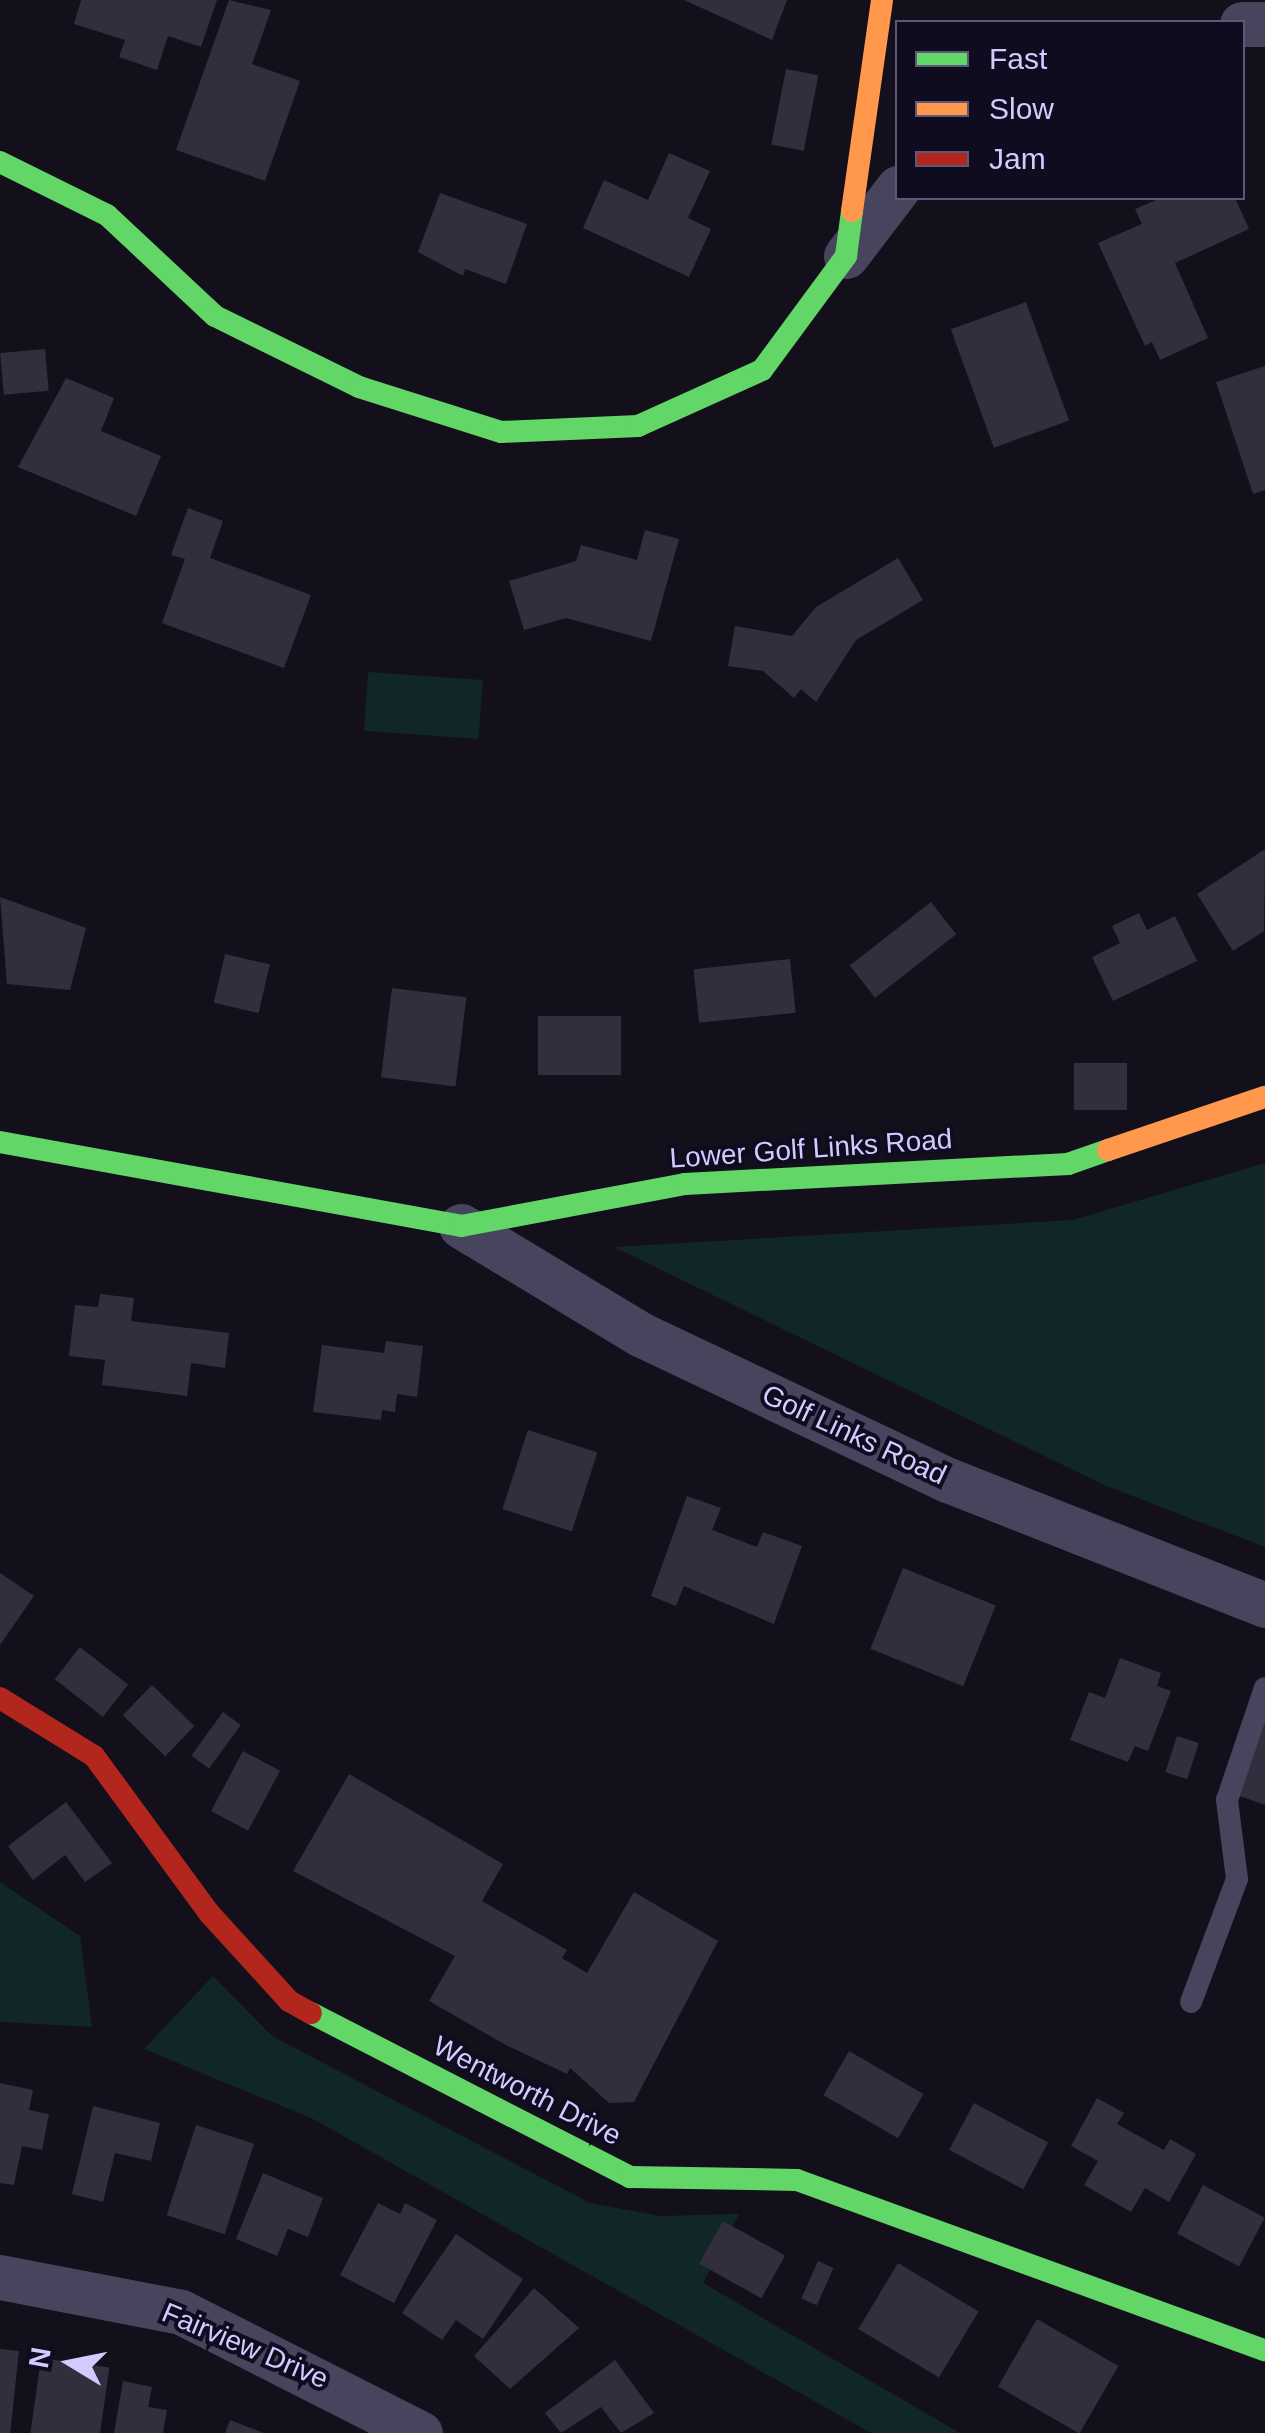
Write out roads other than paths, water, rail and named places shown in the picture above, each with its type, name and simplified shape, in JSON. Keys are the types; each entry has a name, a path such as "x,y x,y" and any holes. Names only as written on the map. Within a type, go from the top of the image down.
{"street":[{"path":"846,256 882,0"},
{"path":"0,162 106,214 215,316 359,387 501,432 638,426 762,370 895,192"},
{"name":"Lower Golf Links Road","path":"0,1142 462,1226 685,1184 1068,1164 1265,1097"},
{"name":"Golf Links Road","path":"462,1226 642,1335 948,1480 1265,1605"},
{"name":"Wentworth Drive","path":"0,1698 94,1756 209,1912 289,2001 581,2156 630,2177 689,2184 797,2180 1265,2350"},
{"name":"Fairview Drive","path":"0,2277 181,2312 420,2433"}],"lane":[{"path":"1191,2002 1236,1880 1227,1800 1265,1688"}]}
